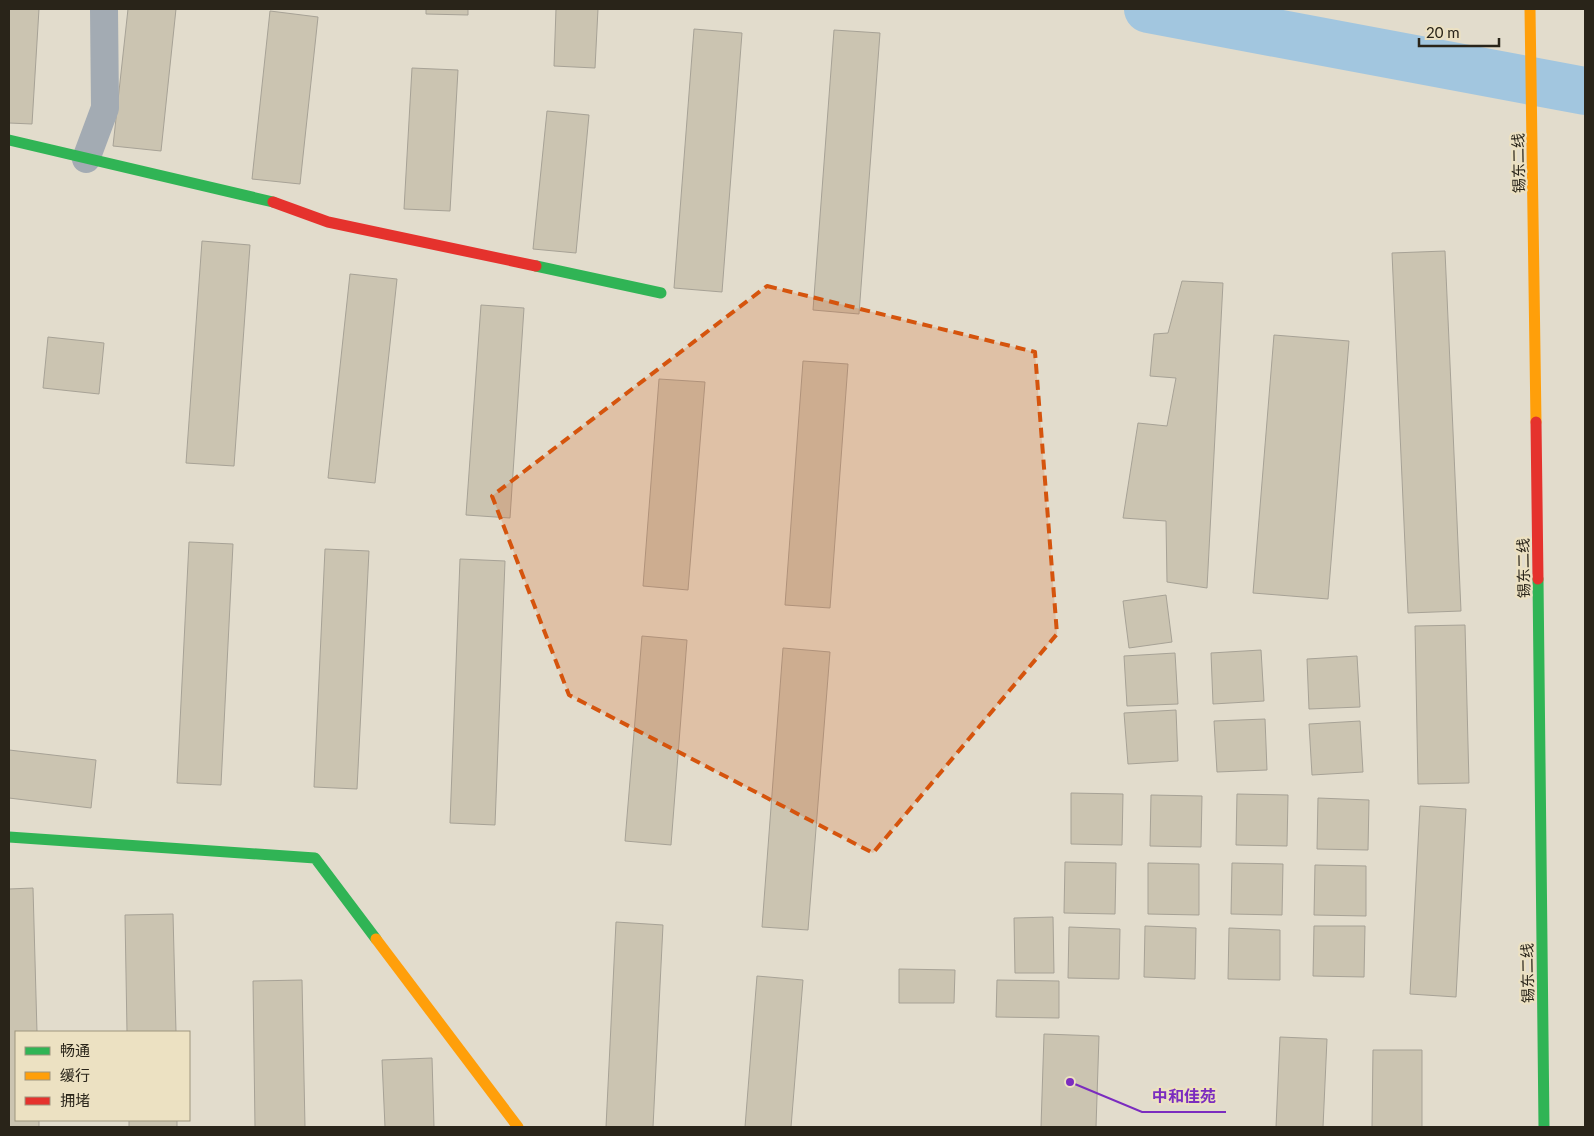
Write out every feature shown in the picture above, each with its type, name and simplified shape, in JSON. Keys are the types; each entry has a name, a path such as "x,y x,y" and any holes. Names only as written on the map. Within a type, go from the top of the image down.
{"street":[{"path":"86,159 105,108 104,9"},
{"name":"锡东二线","path":"1530,9 1544,1127"},
{"path":"9,140 276,204 328,222 661,292"},
{"path":"9,837 315,858 518,1127"}],"highlighted area":[{"path":"767,286 1035,352 1057,634 873,853 569,695 492,496"}],"building":[{"path":"9,9 39,9 32,124 9,123"},
{"path":"128,9 176,9 161,151 113,146"},
{"path":"426,9 468,9 468,15 426,14"},
{"path":"556,9 598,9 595,68 554,66"},
{"path":"270,11 318,17 300,184 252,179"},
{"path":"694,29 742,33 722,292 674,288"},
{"path":"834,30 880,33 859,314 813,310"},
{"path":"412,68 458,70 450,211 404,209"},
{"path":"547,111 589,115 576,253 533,249"},
{"path":"202,241 250,245 234,466 186,463"},
{"path":"1445,251 1461,611 1408,613 1392,253"},
{"path":"350,274 397,279 375,483 328,478"},
{"path":"1182,281 1223,283 1207,588 1167,582 1166,521 1123,518 1138,423 1167,426 1176,378 1150,376 1154,334 1168,333"},
{"path":"481,305 524,308 510,518 466,515"},
{"path":"1274,335 1349,341 1328,599 1253,593"},
{"path":"48,337 104,343 99,394 43,388"},
{"path":"803,361 848,364 830,608 785,605"},
{"path":"659,379 705,382 688,590 643,586"},
{"path":"189,542 233,544 221,785 177,783"},
{"path":"325,549 369,551 357,789 314,787"},
{"path":"460,559 505,561 495,825 450,823"},
{"path":"1166,595 1172,642 1129,648 1123,601"},
{"path":"1465,625 1469,783 1418,784 1415,626"},
{"path":"642,636 687,640 671,845 625,841"},
{"path":"783,648 830,652 808,930 762,927"},
{"path":"1261,650 1264,701 1213,704 1211,653"},
{"path":"1175,653 1178,704 1127,706 1124,656"},
{"path":"1357,656 1360,707 1309,709 1307,659"},
{"path":"1176,710 1178,761 1128,764 1124,713"},
{"path":"1265,719 1267,770 1217,772 1214,721"},
{"path":"1360,721 1363,772 1312,775 1309,724"},
{"path":"9,750 96,760 91,808 9,798"},
{"path":"1071,793 1123,794 1122,845 1071,844"},
{"path":"1237,794 1288,795 1287,846 1236,845"},
{"path":"1151,795 1202,796 1201,847 1150,846"},
{"path":"1318,798 1369,800 1368,850 1317,849"},
{"path":"1420,806 1466,809 1456,997 1410,994"},
{"path":"1065,862 1116,863 1115,914 1064,913"},
{"path":"1148,863 1199,864 1199,915 1148,914"},
{"path":"1232,863 1283,864 1282,915 1231,914"},
{"path":"1315,865 1366,866 1366,916 1314,915"},
{"path":"33,888 37,1031 15,1031 15,1121 39,1121 39,1127 9,1127 9,889"},
{"path":"173,914 176,1031 127,1031 125,915"},
{"path":"1053,917 1054,973 1015,973 1014,918"},
{"path":"616,922 663,925 653,1127 606,1127"},
{"path":"1145,926 1196,928 1195,979 1144,977"},
{"path":"1314,926 1365,926 1364,977 1313,976"},
{"path":"1069,927 1120,929 1119,979 1068,978"},
{"path":"1229,928 1280,930 1280,980 1228,979"},
{"path":"899,969 955,970 954,1003 899,1003"},
{"path":"757,976 803,980 791,1127 745,1127"},
{"path":"302,980 305,1127 255,1127 253,981"},
{"path":"997,980 1059,981 1059,1018 996,1017"},
{"path":"1044,1034 1099,1036 1096,1127 1041,1127"},
{"path":"1280,1037 1327,1039 1323,1127 1276,1127"},
{"path":"1373,1050 1422,1050 1422,1127 1372,1127"},
{"path":"432,1058 434,1127 385,1127 382,1060"},
{"path":"129,1121 177,1121 177,1127 129,1127"}],"waterway":[{"path":"1148,9 1585,91"}],"traffic: fast":[{"path":"9,140 273,202"},
{"path":"536,266 661,293"},
{"path":"1538,579 1544,1127"},
{"path":"9,837 315,858 376,939"}],"traffic: slow":[{"path":"1530,9 1536,422"},
{"path":"376,939 518,1127"}],"traffic: jam":[{"path":"273,202 328,222 536,266"},
{"path":"1536,422 1538,579"}],"place":[{"name":"中和佳苑","path":"1070,1082"}]}
